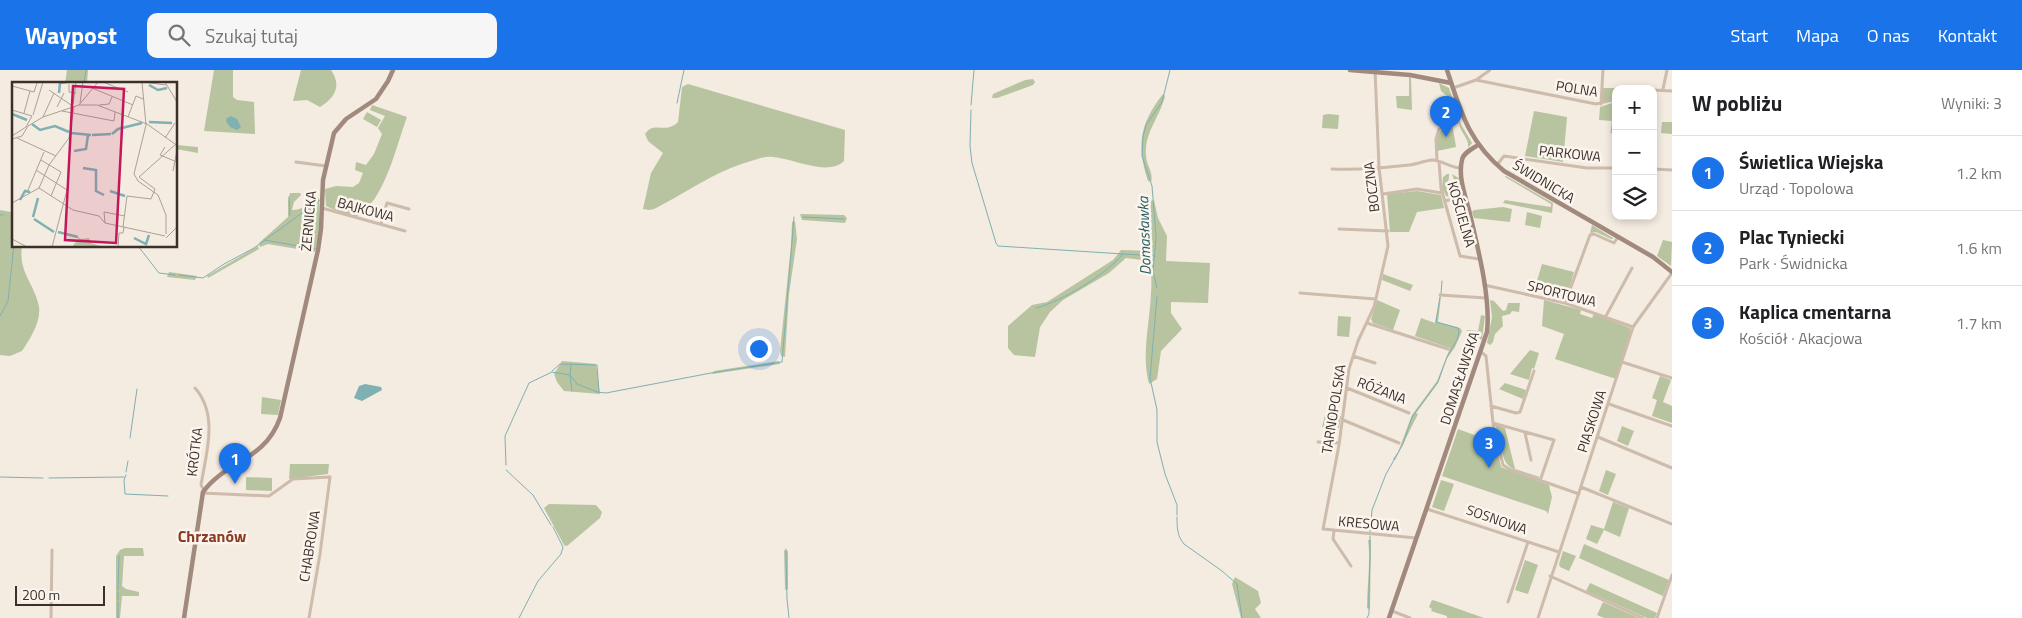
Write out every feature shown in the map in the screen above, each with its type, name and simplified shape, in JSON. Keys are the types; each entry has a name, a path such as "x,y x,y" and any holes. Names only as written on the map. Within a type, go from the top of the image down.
{"street":[{"name":"ŻERNICKA","path":"203,492 209,483 248,458 263,445 277,425 285,398 318,250 323,184 334,133 348,116 376,99 393,70"},
{"path":"1350,70 1416,76 1452,86 1476,80 1490,70"},
{"name":"ŚWIDNICKA","path":"1447,70 1465,122 1478,144 1497,165 1653,257 1672,271"},
{"path":"1601,104 1603,70"},
{"path":"1663,89 1666,70"},
{"name":"BOCZNA","path":"1375,71 1380,167 1388,231 1388,246 1376,299"},
{"name":"POLNA","path":"1476,80 1601,104 1612,101"},
{"path":"1657,90 1672,91"},
{"path":"1438,161 1439,129 1453,122"},
{"path":"1462,168 1464,155 1478,144"},
{"name":"PARKOWA","path":"1497,165 1504,156 1587,168 1612,168"},
{"name":"KOŚCIELNA","path":"1438,161 1442,193 1460,256 1479,259"},
{"name":"KOŚCIELNA","path":"1332,169 1380,167 1438,161 1450,167 1462,168"},
{"path":"296,162 326,166"},
{"name":"DOMASŁAWSKA","path":"1389,618 1481,352 1487,326 1484,285 1465,196 1462,168"},
{"path":"1657,169 1672,170"},
{"path":"1383,194 1417,189 1442,193"},
{"path":"1445,201 1465,196"},
{"path":"381,224 387,203 409,209"},
{"name":"BAJKOWA","path":"322,208 405,231"},
{"path":"1339,229 1388,231"},
{"path":"1565,303 1590,235 1594,234 1614,243 1618,237"},
{"path":"1606,316 1632,268"},
{"name":"PIASKOWA","path":"1538,618 1550,576 1609,404 1633,327 1672,271"},
{"name":"SPORTOWA","path":"1484,285 1565,303 1633,327"},
{"path":"1300,293 1376,299"},
{"path":"1440,295 1486,298"},
{"name":"TARNOPOLSKA","path":"1324,526 1339,443 1349,369 1376,299"},
{"path":"1367,323 1448,349"},
{"path":"1481,352 1486,356 1493,423 1501,462 1504,466 1540,481 1579,494"},
{"path":"1353,356 1375,364"},
{"path":"1622,362 1672,378"},
{"path":"1491,406 1517,413 1520,412 1534,371"},
{"name":"KRÓTKA","path":"195,388 203,399 209,418 201,485 203,492"},
{"name":"RÓŻANA","path":"1347,388 1409,413"},
{"path":"1609,404 1672,426"},
{"path":"1342,420 1399,443"},
{"path":"1493,423 1554,440 1540,481"},
{"path":"1525,433 1531,460"},
{"path":"1598,437 1672,468"},
{"path":"1318,442 1339,443"},
{"name":"CHABROWA","path":"203,492 269,496 293,479 330,477 309,618"},
{"path":"1581,487 1672,524"},
{"path":"184,618 203,492"},
{"name":"SOSNOWA","path":"1427,508 1559,552"},
{"name":"KRESOWA","path":"1324,526 1323,529 1334,531 1416,538"},
{"path":"1334,531 1333,539 1351,566"},
{"path":"1508,602 1528,542"},
{"path":"51,618 52,550"},
{"path":"1657,618 1672,575"},
{"path":"1550,576 1643,618"},
{"path":"1391,611 1410,618"}],"green space":[{"path":"67,70 88,70 87,82 65,82"},
{"path":"214,70 233,70 233,97 237,100 254,102 255,134 204,131"},
{"path":"301,70 331,70 336,86 330,100 320,107 307,100 293,101"},
{"path":"1409,77 1411,78 1412,110 1397,108 1396,96 1409,96"},
{"path":"1033,79 1035,82 1033,85 997,98 992,98 993,94 1025,80"},
{"path":"1439,83 1449,88 1459,118 1458,124 1450,116 1449,98 1441,91"},
{"path":"688,84 845,130 844,161 829,167 820,167 781,158 762,158 725,170 654,209 643,209 651,173 663,153 648,141 645,134 651,129 667,128 678,122 682,87"},
{"path":"1603,88 1612,88 1612,99 1602,102"},
{"path":"1163,94 1165,96 1163,104 1147,139 1146,159 1152,179 1151,182 1148,181 1144,168 1141,145 1142,135 1149,115"},
{"path":"1612,103 1612,121 1599,120 1600,107"},
{"path":"372,105 407,117 382,186 375,199 356,217 326,206 325,189 336,186 353,187 359,183 363,173 355,170 356,162 366,165 374,154 382,134 378,128 385,116 370,110"},
{"path":"1534,111 1567,117 1563,162 1525,156"},
{"path":"367,112 381,120 377,127 363,119"},
{"path":"1323,115 1339,115 1338,129 1322,128"},
{"path":"1459,121 1472,143 1468,148 1467,141 1459,125"},
{"path":"1662,122 1672,122 1672,134 1661,133"},
{"path":"1452,123 1456,147 1437,151 1437,139 1440,131"},
{"path":"178,145 198,147 198,153 178,149"},
{"path":"1449,174 1449,177 1447,189 1450,194 1453,194 1454,198 1446,196 1442,188 1443,177"},
{"path":"1452,174 1460,179 1462,195 1455,197 1454,194 1458,191"},
{"path":"1506,176 1553,203 1552,213 1503,203 1505,200 1551,207 1551,204"},
{"path":"1417,191 1441,195 1444,208 1417,212 1409,232 1390,232 1387,194"},
{"path":"290,193 300,193 301,195 294,202 292,210 302,208 315,197 319,198 320,230 315,252 268,244 260,247 259,243 288,217"},
{"path":"1154,200 1158,218 1167,236 1166,261 1210,263 1208,303 1171,302 1171,313 1182,329 1161,351 1157,379 1149,384 1146,362 1151,289 1150,261 1126,258 1109,273 1063,300 1050,312 1040,327 1035,357 1014,355 1008,348 1008,326 1032,305 1047,302 1113,260 1121,250 1151,251 1150,201"},
{"path":"1503,207 1512,209 1510,222 1474,218 1472,212 1474,210"},
{"path":"0,210 11,212 12,248 22,248 22,264 37,299 39,313 37,324 22,351 10,356 0,355"},
{"path":"1527,212 1542,216 1540,228 1525,225"},
{"path":"800,214 844,215 847,218 845,223 802,220"},
{"path":"795,221 797,239 789,294 785,357 781,356 780,351 792,222"},
{"path":"1592,225 1613,239 1596,232 1590,233"},
{"path":"1663,240 1672,242 1671,266 1657,256"},
{"path":"258,246 259,249 208,278 207,276"},
{"path":"1542,264 1574,272 1569,289 1537,281"},
{"path":"169,272 197,276 195,280 167,277"},
{"path":"1383,274 1413,285 1410,291 1382,280"},
{"path":"1440,296 1438,322 1460,328 1462,331 1455,347 1446,360 1438,383 1416,413 1418,414 1395,460 1393,459 1398,452 1412,415 1437,381 1450,348 1415,336 1421,318 1435,323"},
{"path":"1377,300 1400,310 1393,330 1373,323 1371,319"},
{"path":"1490,300 1494,301 1503,311 1506,310 1508,303 1520,303 1519,312 1512,311 1510,314 1502,316 1503,326 1495,334 1490,345 1487,343 1492,317"},
{"path":"1544,300 1581,310 1580,314 1592,318 1594,314 1630,328 1616,379 1555,359 1564,334 1542,326"},
{"path":"1481,315 1485,316 1482,340 1466,330 1478,331"},
{"path":"1338,316 1351,317 1349,337 1337,336"},
{"path":"1530,350 1539,353 1529,380 1510,374"},
{"path":"562,361 596,364 600,394 564,391 554,374"},
{"path":"779,361 780,364 712,374 714,371"},
{"path":"1660,376 1671,380 1663,402 1672,406 1672,423 1652,416 1657,400 1652,398"},
{"path":"1505,383 1526,390 1523,399 1499,389"},
{"path":"262,397 281,400 278,415 261,414"},
{"path":"1325,415 1341,416 1339,428 1322,427"},
{"path":"1496,425 1505,428 1515,469 1540,477 1519,472 1508,465 1503,455 1499,434 1496,433"},
{"path":"1622,426 1634,431 1628,446 1617,441"},
{"path":"1458,429 1496,443 1501,467 1549,485 1552,497 1548,514 1546,511 1442,476"},
{"path":"290,464 329,464 328,474 289,479"},
{"path":"1606,470 1616,474 1608,495 1599,491"},
{"path":"246,477 272,478 272,491 246,490"},
{"path":"1441,480 1454,484 1444,511 1432,507"},
{"path":"1613,502 1629,508 1620,537 1604,530 1597,544 1586,539 1591,525 1604,529"},
{"path":"549,504 596,505 602,512 600,518 567,546 564,545 544,508"},
{"path":"1368,540 1371,540 1370,609 1367,608"},
{"path":"1584,544 1669,580 1663,596 1579,558"},
{"path":"125,548 143,548 144,556 124,556 122,586 139,592 139,596 122,596 120,618 116,618 116,556 120,550"},
{"path":"784,550 788,551 788,589 785,590"},
{"path":"1563,551 1576,556 1569,571 1560,567 1559,564"},
{"path":"1525,560 1538,565 1528,594 1515,590"},
{"path":"1235,577 1258,591 1261,603 1255,609 1261,618 1241,618 1232,584"},
{"path":"1590,583 1657,613 1655,618 1647,618 1586,591"},
{"path":"1432,600 1484,618 1447,618 1447,616 1431,611 1432,609 1429,607"},
{"path":"1603,602 1639,618 1604,618 1597,615"}],"water":[{"path":"231,116 237,119 241,127 237,130 230,127 226,121"},
{"path":"365,384 381,387 382,390 362,401 354,398 359,386"}],"waterway":[{"path":"84,82 86,70"},
{"path":"677,103 684,70"},
{"path":"971,105 974,70"},
{"name":"Domasławka","path":"1157,288 1153,271 1156,237 1152,186 1142,156 1143,137 1146,125 1162,102 1170,70"},
{"path":"971,110 970,146 972,163 998,246 1155,256"},
{"path":"289,197 290,215"},
{"path":"179,275 203,278 254,248 320,200"},
{"path":"506,465 505,436 529,383 552,372 570,375 577,384 597,392 606,393 782,362 794,217"},
{"path":"803,217 844,219"},
{"path":"264,240 316,249"},
{"path":"0,316 8,301 14,248"},
{"path":"140,248 159,273 175,275"},
{"path":"1036,308 1058,300 1083,286 1106,270 1123,254"},
{"path":"1441,294 1442,281"},
{"name":"Domasławka","path":"1157,297 1150,378 1157,410 1157,442 1165,474 1177,505 1177,515"},
{"path":"1370,532 1372,510 1386,474 1403,444 1412,417 1438,382 1447,357 1457,340 1458,328 1436,322 1440,297"},
{"path":"552,371 560,364 597,365 599,392"},
{"path":"571,364 572,391"},
{"path":"130,438 137,389"},
{"path":"126,472 128,461"},
{"path":"506,470 533,495 551,525"},
{"path":"126,475 124,480 125,494 168,496"},
{"path":"0,477 43,478"},
{"path":"49,478 124,477"},
{"name":"Domasławka","path":"1177,517 1177,528 1184,544 1237,584 1242,618"},
{"path":"519,618 538,581 561,554 563,547 553,527"},
{"path":"1367,618 1369,614 1370,536"},
{"path":"786,549 789,618"},
{"path":"118,590 119,556"},
{"path":"118,592 118,600"},
{"path":"118,602 118,618"}],"place":[{"name":"Plac Tyniecki","path":"1446,137"},
{"name":"Kaplica cmentarna","path":"1489,468"},
{"name":"Świetlica Wiejska","path":"235,484"}],"district":[{"name":"Chrzanów","path":"212,536"}]}
